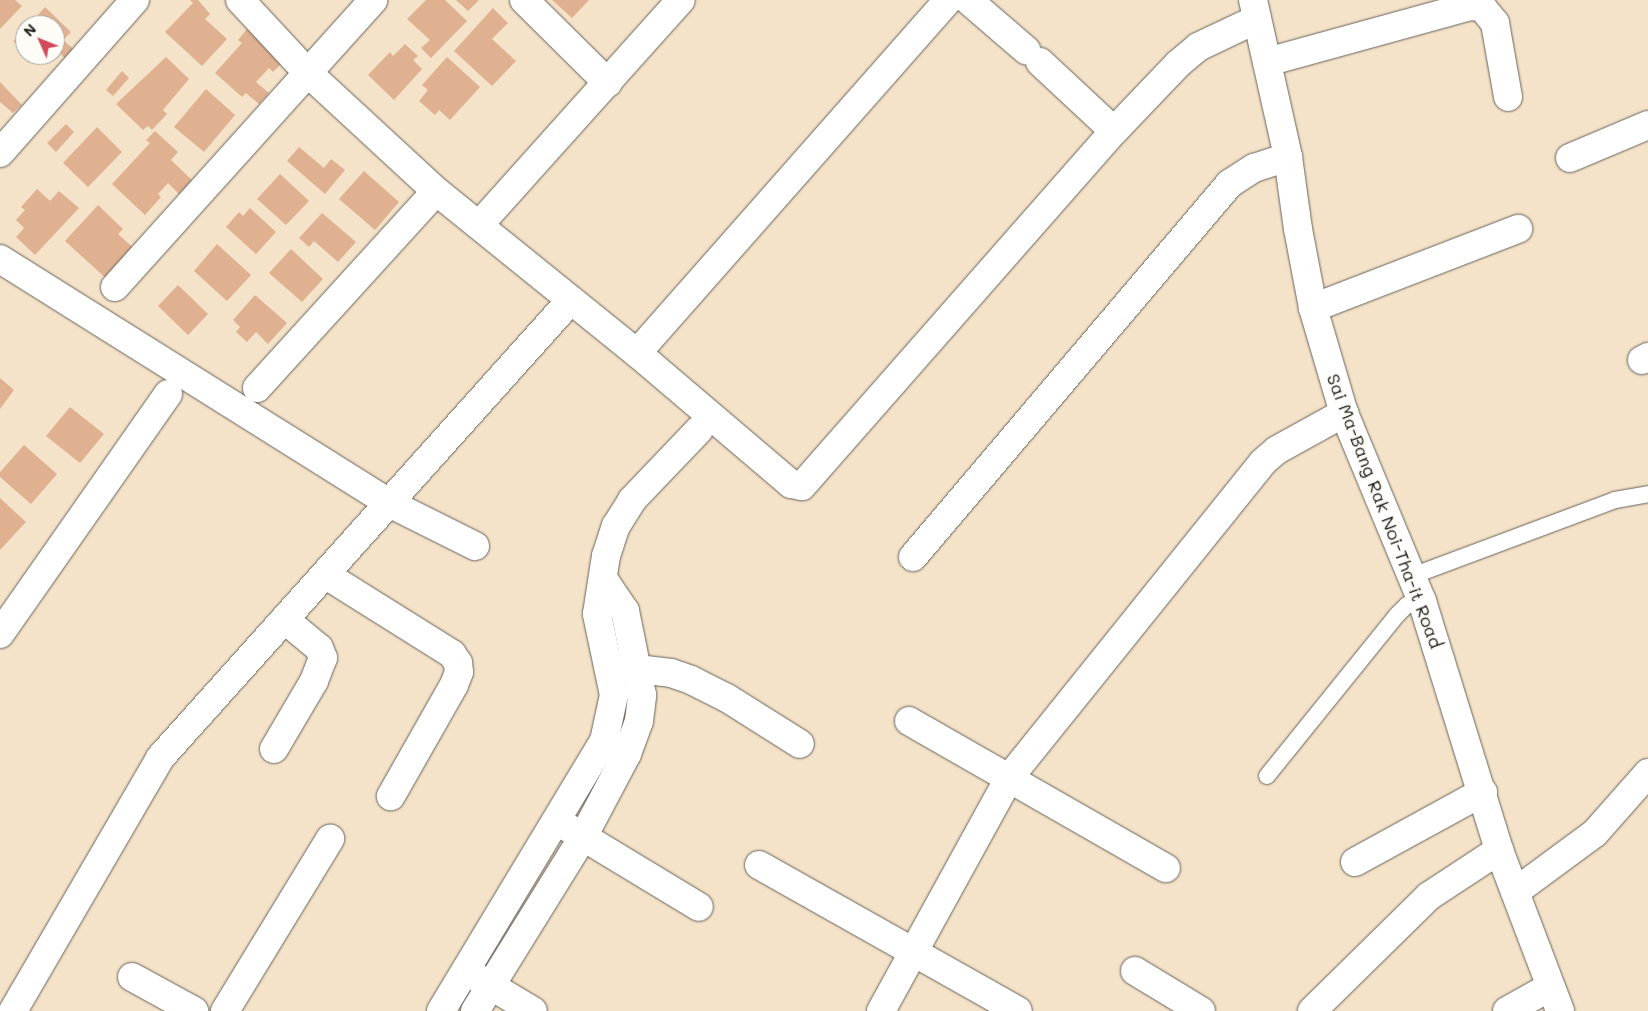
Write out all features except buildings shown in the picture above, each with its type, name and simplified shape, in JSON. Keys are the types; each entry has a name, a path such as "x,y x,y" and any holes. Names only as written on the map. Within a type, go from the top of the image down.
{"street":[{"path":"0,153 135,0"},
{"path":"240,0 307,72 436,192 637,353 791,484 802,486 1114,131 1198,47 1255,10"},
{"path":"115,287 373,0"},
{"path":"524,0 608,83"},
{"path":"479,225 681,0"},
{"path":"637,353 948,0"},
{"path":"968,0 1033,56 1114,131"},
{"path":"1267,62 1470,6 1482,7 1495,23 1508,97"},
{"name":"Sai Ma-Bang Rak Noi-Tha-it Road","path":"1255,10 1288,157 1298,229 1313,308 1344,413 1422,601 1483,792 1499,850 1555,999"},
{"path":"1570,158 1648,125"},
{"path":"913,557 1229,184 1254,168 1288,157"},
{"path":"257,388 436,192"},
{"path":"1313,308 1518,229"},
{"path":"0,259 391,504 475,546"},
{"path":"13,1011 160,758 284,619 391,504 571,300"},
{"path":"0,634 168,394"},
{"path":"881,1011 1009,778 1263,462 1277,450 1344,413"},
{"path":"441,1011 604,740 614,695 596,614 604,580 606,556 616,526 632,500 699,430"},
{"path":"326,575 452,654 458,663 459,672 454,685 391,796"},
{"path":"475,1011 583,837 626,754 639,720 642,695 625,611 604,580"},
{"path":"596,614 625,611"},
{"path":"274,749 314,681 323,658 320,648 284,619"},
{"path":"608,666 671,673 691,680 727,698 800,744"},
{"path":"909,721 1166,868"},
{"path":"1515,892 1594,833 1648,774"},
{"path":"1354,862 1483,792"},
{"path":"557,821 699,907"},
{"path":"225,1011 330,839"},
{"path":"1312,1011 1429,896 1499,850"},
{"path":"759,865 1018,1011"},
{"path":"466,971 533,1011"},
{"path":"1135,971 1201,1011"},
{"path":"132,977 194,1011"},
{"path":"1507,1011 1555,999"}],"lane":[{"path":"1412,576 1615,500 1648,494"},
{"path":"1267,776 1397,615 1407,605 1422,601"}]}
